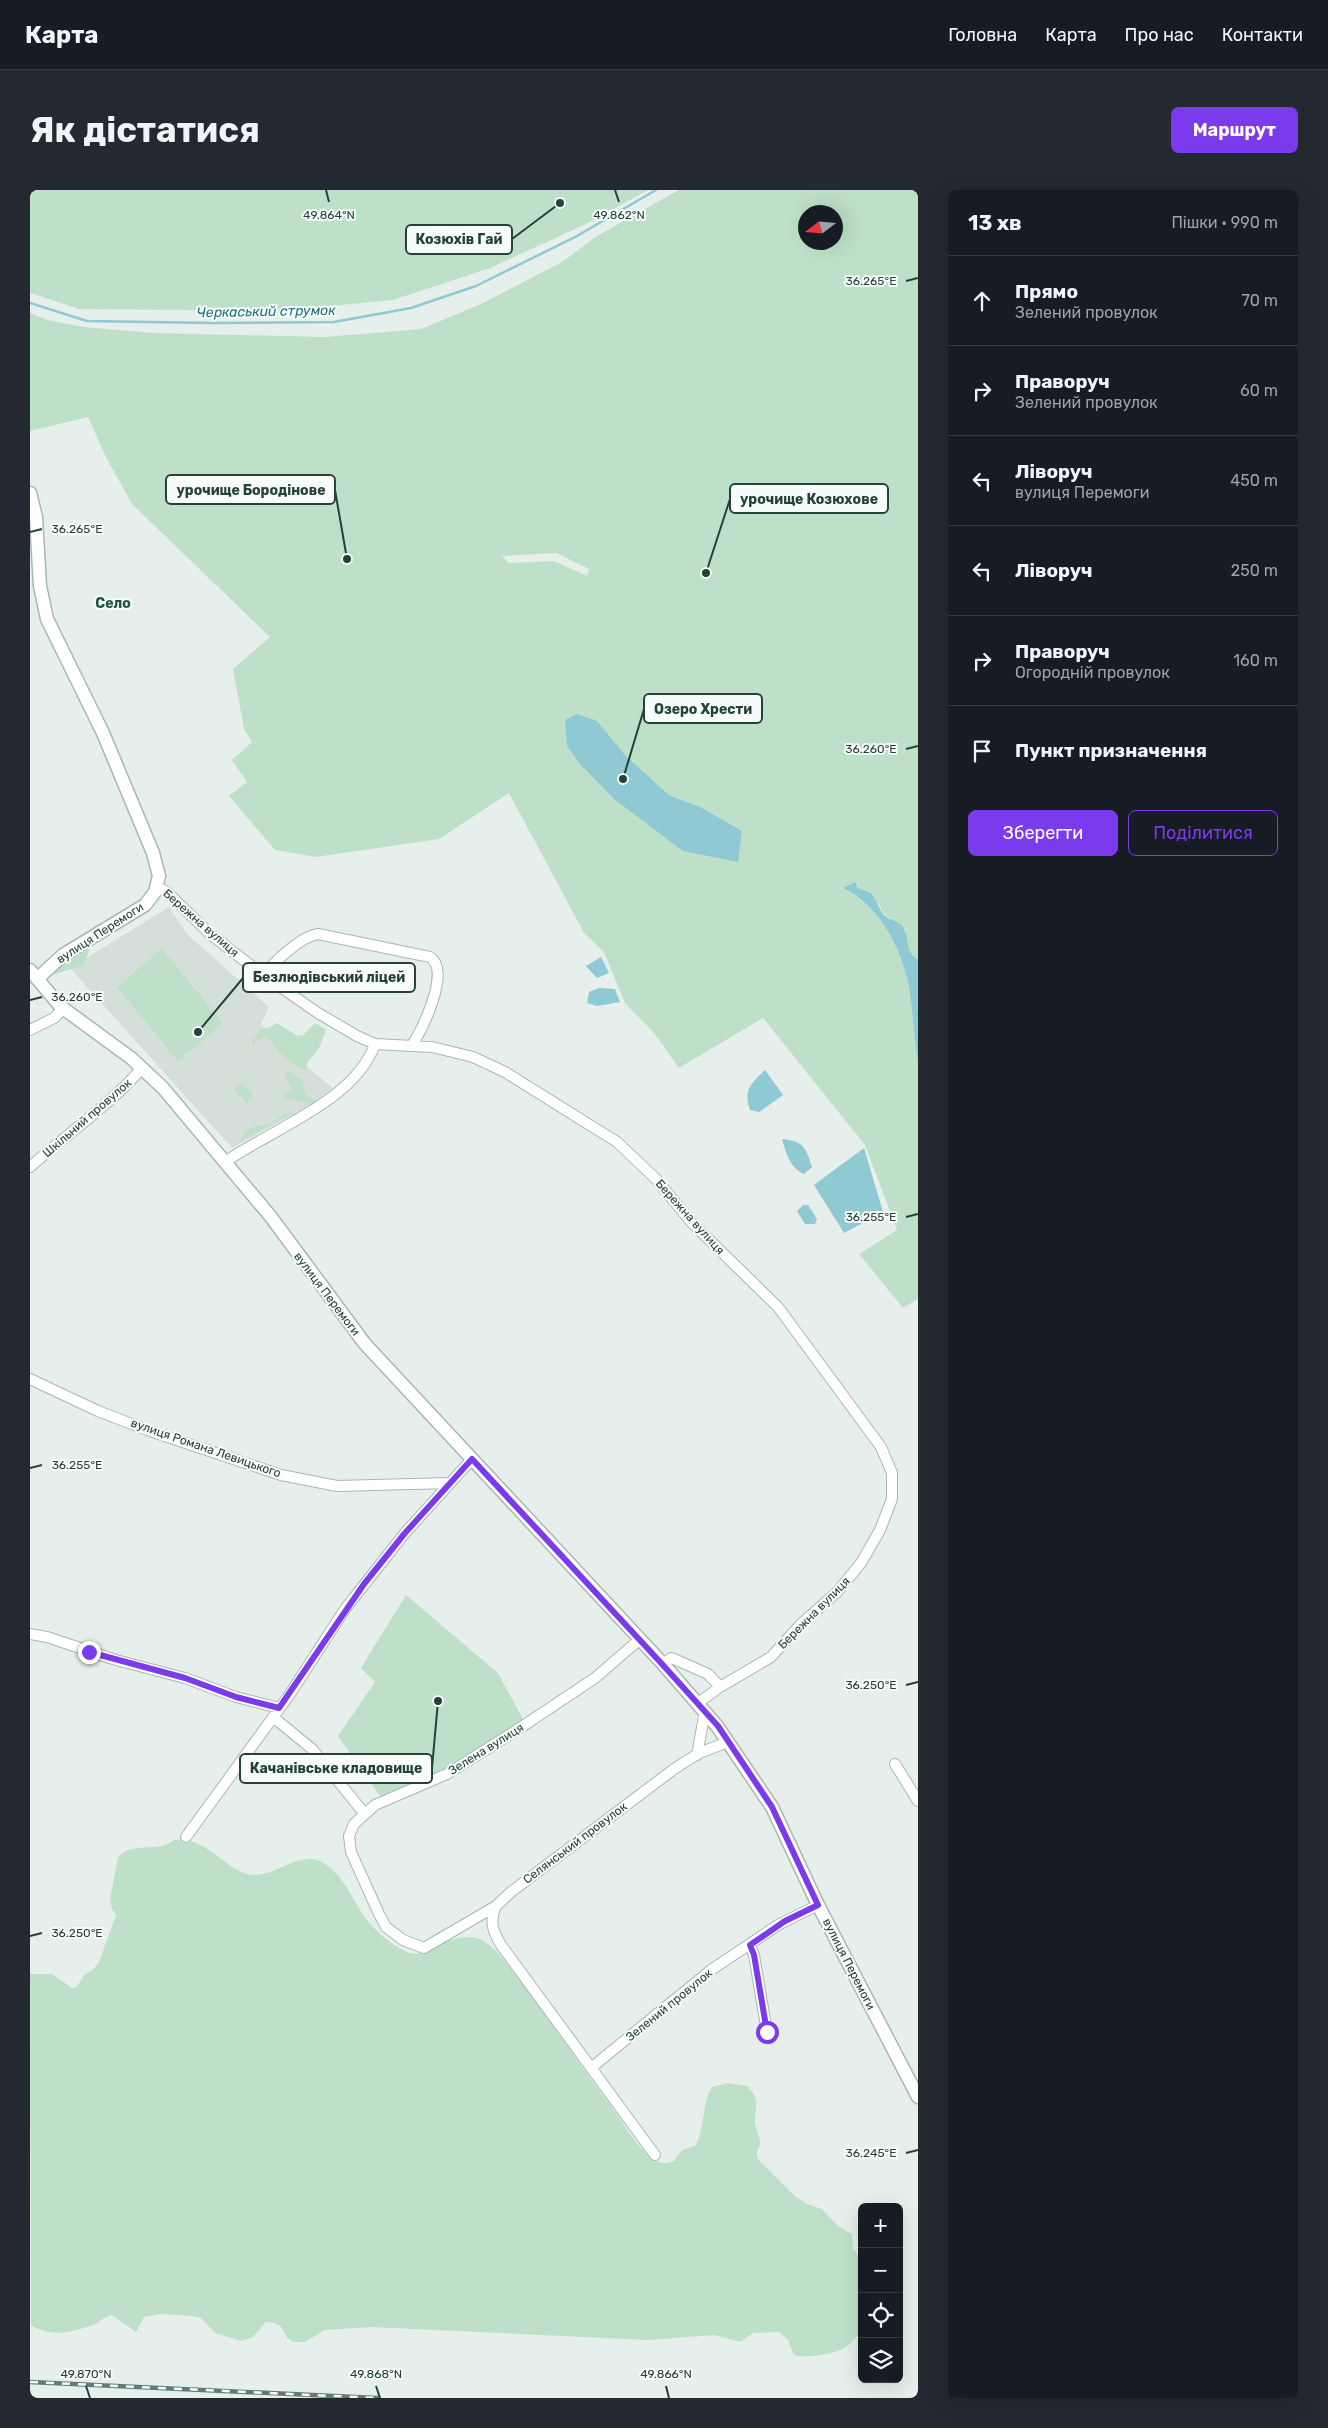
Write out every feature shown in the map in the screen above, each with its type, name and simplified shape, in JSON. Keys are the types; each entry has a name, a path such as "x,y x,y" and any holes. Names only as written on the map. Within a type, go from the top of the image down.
{"street":[{"path":"30,493 36,517 35,587 47,618 96,718 153,852 159,873 157,887"},
{"name":"вулиця Перемоги","path":"157,887 152,897 142,907 33,974 63,1009 142,1068 170,1096 270,1217 365,1344 702,1707 772,1807 818,1905 918,2097"},
{"name":"Бережна вулиця","path":"157,887 167,892 209,933 263,975 318,1014 363,1040 375,1044 412,1045 455,1051 488,1063 609,1136 626,1149 656,1179 692,1223 778,1307 886,1456 893,1483 892,1499 880,1530 861,1563 837,1592 802,1624 771,1657 720,1687 702,1707"},
{"path":"263,975 284,955 308,938 318,934 430,957 438,964 436,983 424,1024 412,1045"},
{"path":"30,1030 54,1018 63,1009"},
{"path":"225,1162 261,1139 297,1120 332,1096 366,1064 375,1044"},
{"name":"Шкільний провулок","path":"30,1167 74,1128 115,1097 142,1068"},
{"name":"вулиця Романа Левицького","path":"30,1379 150,1431 281,1475 329,1485 350,1486 450,1483"},
{"path":"186,1837 273,1717 346,1609 395,1545 472,1459"},
{"path":"30,1634 47,1637 116,1660 185,1678 236,1697 279,1708"},
{"name":"Зелена вулиця","path":"424,1948 402,1940 386,1927 356,1866 349,1836 354,1824 375,1805 460,1767 590,1681 639,1640"},
{"path":"662,1664 671,1658 674,1659 708,1674 720,1687"},
{"path":"697,1755 702,1707"},
{"path":"273,1717 312,1749 364,1813"},
{"name":"Селянський провулок","path":"424,1948 496,1906 663,1776 697,1755 728,1742"},
{"path":"895,1764 918,1801"},
{"name":"Зелений провулок","path":"591,2068 707,1973 785,1921 818,1905"},
{"path":"496,1906 492,1913 492,1924 501,1945 655,2155"},
{"path":"750,1945 754,1955 767,2032"}],"shaded area":[{"path":"169,907 188,935 269,1007 261,1024 277,1043 333,1088 312,1104 232,1148 70,968"}],"green space":[{"path":"30,190 648,190 588,223 490,268 393,300 276,311 79,309 30,293"},
{"path":"679,190 918,190 918,959 910,951 905,929 883,913 879,904 858,888 857,885 844,889 868,906 887,930 895,944 906,972 910,996 918,1063 918,1299 903,1308 859,1254 897,1230 865,1145 763,1018 679,1068 654,1033 625,1003 604,952 584,933 509,793 439,839 316,857 275,850 229,796 247,782 232,760 252,742 244,729 233,669 270,637 132,504 107,459 88,417 30,431 30,313 48,320 83,327 155,333 325,337 421,329 481,304 562,262 597,236","holes":["556,553 589,569 587,576 554,561 509,563 502,556","597,721 626,756 669,795 700,807 579,763"]},
{"path":"90,948 84,965 52,975 69,959"},
{"path":"162,949 223,1023 178,1061 117,987"},
{"path":"277,1023 298,1036 303,1035 315,1023 326,1030 319,1048 307,1063 306,1071 283,1056 266,1036 258,1040 253,1046 251,1045 260,1029 268,1028"},
{"path":"288,1071 296,1078 301,1078 306,1094 315,1101 313,1105 293,1099 284,1100 285,1094 291,1093 293,1090 284,1075"},
{"path":"242,1082 254,1097 247,1103 234,1089"},
{"path":"287,1113 299,1113 287,1116 241,1141 242,1136 248,1130 274,1122"},
{"path":"406,1595 498,1673 524,1721 453,1768 382,1799 338,1736 375,1682 361,1668"},
{"path":"174,1840 194,1842 203,1846 235,1869 254,1875 273,1871 303,1860 312,1859 320,1861 340,1878 373,1927 383,1937 407,1952 420,1953 462,1937 484,1941 493,1948 510,1968 636,2141 647,2154 660,2163 674,2161 682,2150 695,2146 701,2132 706,2101 712,2087 727,2083 747,2086 752,2091 756,2100 755,2124 760,2143 757,2152 758,2159 796,2197 807,2204 822,2209 838,2226 852,2234 853,2248 858,2256 858,2336 841,2350 820,2355 799,2356 794,2355 788,2340 779,2332 753,2333 740,2342 715,2335 647,2340 371,2327 325,2330 305,2342 293,2342 287,2338 280,2326 274,2323 266,2322 253,2337 242,2341 215,2333 201,2318 192,2316 161,2314 144,2317 136,2332 112,2315 87,2327 55,2333 31,2325 30,1974 52,1974 72,1988 77,1987 84,1975 93,1970 99,1962 116,1915 112,1909 110,1899 118,1858 123,1853 137,1848 167,1844"}],"water":[{"path":"577,714 597,721 626,756 669,795 700,807 742,831 738,862 683,851 614,799 579,763 567,746 565,720"},
{"path":"855,882 858,888 871,893 883,914 899,923 906,935 911,954 918,959 918,1063 906,972 895,943 878,917 856,896 843,888"},
{"path":"601,957 609,973 597,978 586,966"},
{"path":"599,988 615,989 620,1002 597,1006 587,1003 589,992"},
{"path":"765,1070 783,1095 759,1112 750,1110 747,1097 748,1092 756,1079"},
{"path":"782,1139 795,1141 803,1146 812,1167 804,1174 792,1164"},
{"path":"864,1148 883,1212 844,1233 814,1185"},
{"path":"803,1205 808,1205 817,1219 815,1224 805,1224 797,1211"}],"waterway":[{"name":"Черкаський струмок","path":"30,303 87,321 334,322 411,308 476,286 577,236 656,190"}],"railway":[{"path":"30,2382 377,2398"}],"place":[{"name":"Козюхів Гай","path":"560,203"},
{"name":"урочище Бородінове","path":"347,559"},
{"name":"урочище Козюхове","path":"706,573"},
{"name":"Озеро Хрести","path":"623,779"},
{"name":"Безлюдівський ліцей","path":"198,1032"},
{"name":"Качанівське кладовище","path":"438,1701"}],"district":[{"name":"Село","path":"113,603"}],"route":[{"path":"89,1652 129,1664 158,1670 236,1697 279,1708 364,1584 405,1533 472,1459 705,1710 753,1776 782,1826 818,1905 785,1921 750,1945 754,1955 767,2032"}]}
